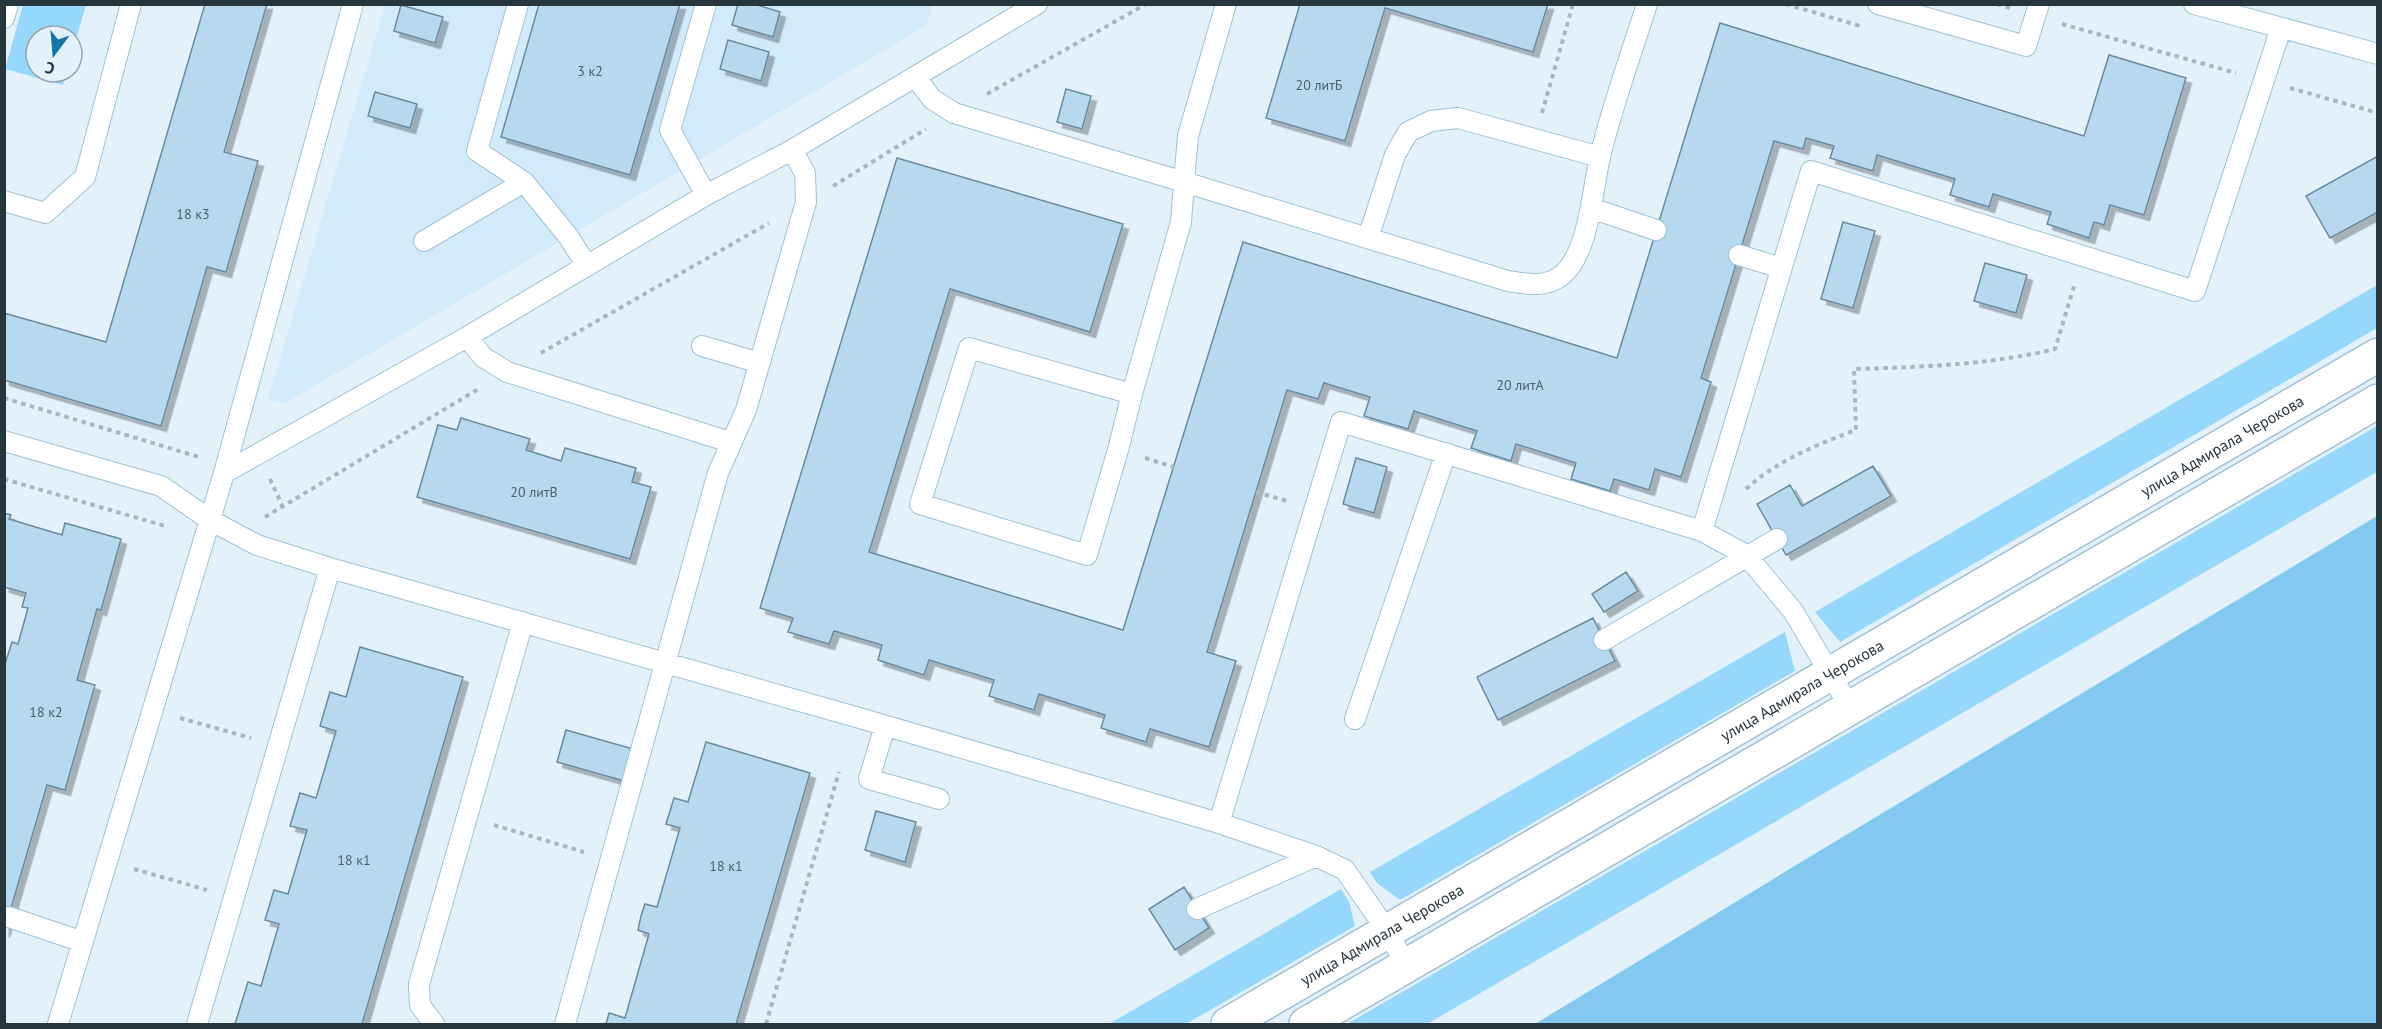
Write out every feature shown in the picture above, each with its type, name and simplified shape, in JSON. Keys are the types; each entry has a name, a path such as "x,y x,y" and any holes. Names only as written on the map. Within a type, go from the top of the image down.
{"street":[{"name":"улица Адмирала Черокова","path":"1228,1024 2378,355"},
{"path":"1306,1024 2378,401"}],"lane":[{"path":"4,18 9,4"},
{"path":"4,201 45,213 85,177 131,4"},
{"path":"58,1024 224,473 353,4"},
{"path":"518,4 477,151 524,182 568,236 587,266"},
{"path":"706,4 670,130 706,195"},
{"path":"224,473 467,337 706,195 792,150 916,78 1036,4"},
{"path":"1132,394 969,348 920,504 1087,555 1181,222 1188,136 1226,4"},
{"path":"916,78 932,99 954,113 1508,281 1536,286 1560,277 1575,261 1591,208 1600,157 1647,4"},
{"path":"1878,4 2026,46 2039,4"},
{"path":"2193,4 2378,54"},
{"path":"1702,531 1811,171 2195,291 2281,28"},
{"path":"1368,238 1395,155 1408,132 1431,122 1458,118 1600,157"},
{"path":"565,1024 718,473 746,410 806,202 806,173 792,150"},
{"path":"424,241 524,182"},
{"path":"1591,208 1656,230"},
{"path":"1739,255 1781,268"},
{"path":"467,337 483,357 507,372 730,442"},
{"path":"702,346 760,363"},
{"path":"1219,824 1341,422 1702,531 1746,555 1793,611 1851,709"},
{"path":"4,441 161,486 210,520 257,545 330,568 856,717 1219,824 1316,856 1345,870 1388,932 1407,967"},
{"path":"1355,719 1446,453"},
{"path":"1604,640 1746,555 1777,539"},
{"path":"197,1024 330,568"},
{"path":"434,1024 420,1005 419,984 523,622"},
{"path":"885,726 869,779 939,799"},
{"path":"1197,909 1316,856"},
{"path":"9,917 83,942"}],"path":[{"path":"262,526 266,515 507,372 806,202 954,113 1146,4"},
{"path":"1534,140 1573,4"},
{"path":"1786,4 1866,28"},
{"path":"2054,21 2378,113"},
{"path":"1743,492 1782,464 1817,445 1856,430 1854,369 1961,365 2015,359 2055,349 2083,255"},
{"path":"4,398 205,459"},
{"path":"267,473 282,506"},
{"path":"4,479 171,527"},
{"path":"766,1024 856,717"},
{"path":"180,718 227,732"},
{"path":"467,817 611,860"},
{"path":"142,871 179,882"}],"shaded area":[{"path":"23,5 86,5 80,24 24,24 24,74 5,69"},
{"path":"385,5 932,5 926,26 284,404 268,399"},
{"path":"2377,285 2377,328 1840,642 1815,612"},
{"path":"2377,426 2377,472 1427,1024 1347,1024"},
{"path":"2377,516 2377,1024 1535,1024 1816,853"},
{"path":"1785,632 1795,671 1400,900 1377,883 1370,872"},
{"path":"1341,889 1349,902 1355,926 1186,1024 1109,1024"}],"building":[{"path":"205,4 267,4 224,152 258,161 226,272 207,267 161,426 4,380 4,313 106,342"},
{"path":"539,4 680,4 630,175 501,137"},
{"path":"738,4 754,4 780,12 773,37 732,25"},
{"path":"1300,4 1548,4 1533,52 1385,8 1345,141 1266,118"},
{"path":"401,5 443,17 435,43 394,31"},
{"path":"1720,23 2084,136 2109,55 2186,78 2144,215 2110,205 2104,225 2094,222 2089,238 2047,224 2051,212 1993,194 1989,207 1950,195 1955,179 1877,155 1873,171 1830,158 1834,146 1806,138 1803,149 1774,141 1701,378 1711,382 1681,477 1655,469 1649,490 1614,479 1610,491 1571,479 1576,463 1516,444 1511,461 1471,448 1477,431 1414,411 1408,429 1364,416 1370,397 1324,383 1318,399 1287,390 1207,652 1236,661 1209,747 1150,729 1146,742 1101,728 1105,715 1039,694 1034,710 989,696 994,680 929,660 924,675 878,660 882,645 834,631 829,644 788,632 793,618 760,608 897,158 1123,224 1090,332 950,289 869,552 1123,630 1243,242 1617,358"},
{"path":"728,40 769,52 761,81 720,69"},
{"path":"1066,89 1091,96 1082,129 1057,122"},
{"path":"375,92 417,104 410,128 368,116"},
{"path":"2378,156 2378,212 2330,238 2306,196"},
{"path":"1843,222 1875,231 1853,308 1821,299"},
{"path":"1985,263 2027,275 2016,313 1974,301"},
{"path":"461,418 530,439 526,450 561,461 565,448 636,468 632,482 651,487 630,559 417,497 438,425 457,430"},
{"path":"1356,458 1387,467 1374,513 1343,504"},
{"path":"1873,466 1891,496 1786,555 1757,504 1790,485 1802,506"},
{"path":"4,513 11,515 9,519 62,535 65,523 121,539 101,610 97,609 77,680 95,685 65,790 47,785 4,932 4,667 12,642 18,644 28,608 22,607 26,593 4,587"},
{"path":"1626,572 1638,591 1604,612 1592,594"},
{"path":"1593,618 1615,661 1498,720 1477,677"},
{"path":"360,647 463,677 362,1024 235,1024 248,982 261,986 279,924 265,920 274,890 288,894 307,830 290,826 300,793 316,798 336,731 320,726 330,692 346,697"},
{"path":"566,730 633,749 624,781 557,762"},
{"path":"706,742 810,773 736,1024 606,1024 609,1013 625,1018 649,934 638,930 641,916 645,904 657,907 680,828 666,824 674,798 688,802"},
{"path":"876,811 916,822 905,862 865,850"},
{"path":"1184,887 1209,928 1175,950 1149,909"}]}
